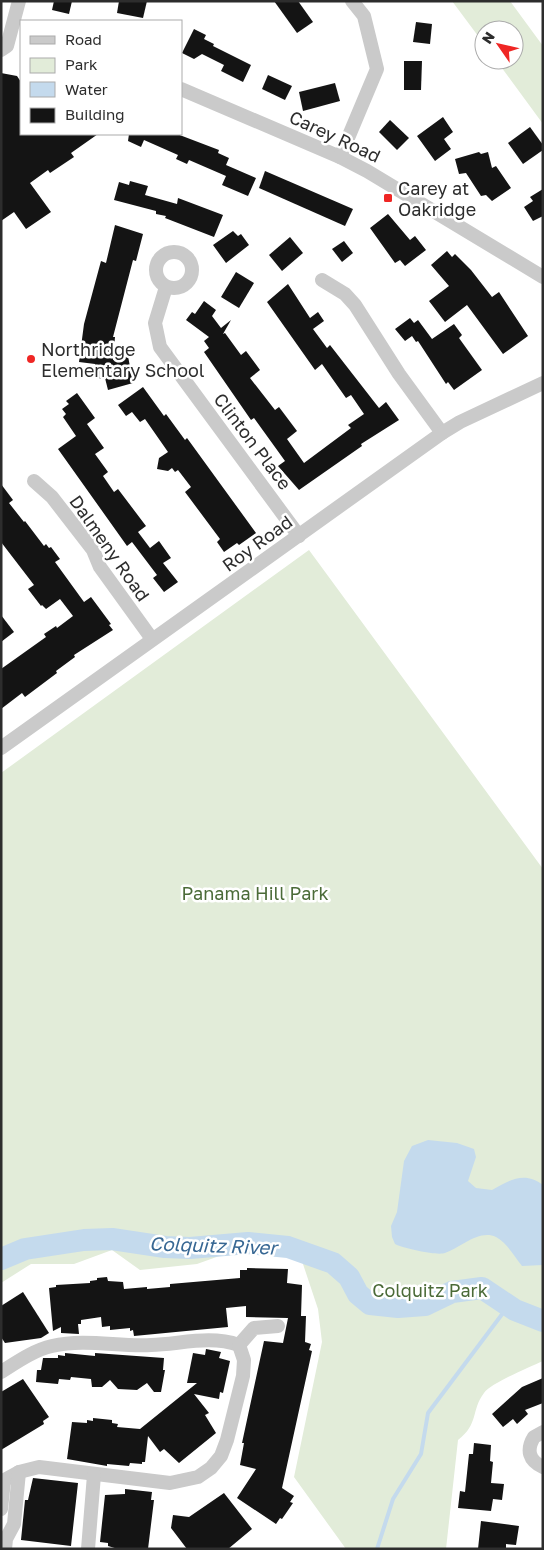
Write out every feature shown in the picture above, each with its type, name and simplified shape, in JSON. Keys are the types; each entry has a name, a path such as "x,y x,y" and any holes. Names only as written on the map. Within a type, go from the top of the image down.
{"street":[{"path":"1,50 7,46 18,1"},
{"path":"340,157 377,69 364,16 352,1"},
{"name":"Carey Road","path":"182,89 340,157 397,187 543,277"},
{"path":"322,280 344,294 355,305 399,374 442,433"},
{"name":"Clinton Place","path":"166,286 155,323 160,347 299,536"},
{"name":"Roy Road","path":"1,748 442,433 476,413 543,383"},
{"name":"Dalmeny Road","path":"34,481 52,497 93,550 100,566 152,639"},
{"path":"239,1345 254,1328 278,1326"},
{"path":"1,1372 37,1350 72,1342 151,1345 207,1340 227,1341 239,1345"},
{"path":"1,1509 3,1482 19,1472 39,1467 170,1484 198,1477 221,1456 228,1440 243,1376 244,1360 239,1345"},
{"path":"543,1432 534,1437 529,1451 531,1458 543,1467"},
{"path":"6,1544 14,1524 19,1472"},
{"path":"88,1549 94,1475"},
{"path":"1,1525 6,1544"}],"green space":[{"path":"452,1 510,1 524,20 474,20 474,31"},
{"path":"524,20 543,46 543,124 503,70 524,70"},
{"name":"Panama Hill Park","path":"309,550 543,869 543,1361 511,1375 488,1389 477,1405 472,1423 465,1434 458,1440 446,1549 346,1549 294,1477 322,1342 318,1309 299,1252 236,1250 197,1264 140,1270 112,1250 74,1264 31,1264 1,1283 1,773"}],"water":[{"path":"428,1140 457,1143 474,1149 476,1157 468,1181 476,1188 492,1190 517,1178 530,1178 543,1185 543,1265 522,1266 504,1243 490,1235 476,1237 451,1251 441,1254 405,1248 395,1244 391,1226 397,1212 404,1161 412,1146"}],"building":[{"path":"54,1 72,1 69,14 52,10"},
{"path":"119,1 147,1 143,18 117,13"},
{"path":"274,1 298,1 313,22 297,33"},
{"path":"416,22 432,24 430,44 413,42"},
{"path":"194,29 206,35 204,39 214,44 213,46 251,65 243,82 221,71 224,65 202,54 194,59 182,53"},
{"path":"404,61 422,61 421,90 404,90"},
{"path":"1,73 17,76 20,80 20,135 97,135 71,153 74,157 50,173 48,170 30,183 51,212 26,229 14,212 1,221"},
{"path":"268,75 292,86 285,100 262,89"},
{"path":"335,83 340,101 303,111 299,92"},
{"path":"443,117 453,132 444,139 451,149 435,161 417,136"},
{"path":"390,120 409,138 397,150 379,132"},
{"path":"530,127 543,145 543,150 523,164 508,143"},
{"path":"129,135 180,135 219,150 218,153 229,158 226,165 256,178 248,196 222,185 226,176 189,160 187,164 176,159 178,155 144,140 141,147 128,141"},
{"path":"479,152 481,154 488,152 492,168 496,166 511,188 492,201 486,195 481,196 466,173 459,174 455,159"},
{"path":"265,171 353,209 345,226 259,188"},
{"path":"130,181 148,186 145,195 177,204 178,198 223,215 214,237 165,218 166,216 156,214 156,211 114,200 119,182 129,185"},
{"path":"543,189 543,216 533,221 524,207 533,201 530,197"},
{"path":"388,214 410,240 415,236 426,250 405,266 400,260 395,263 370,228"},
{"path":"115,225 143,234 136,261 133,260 113,337 115,337 113,360 128,356 133,383 108,390 105,378 100,379 98,376 95,364 79,362 84,324 101,261 106,263"},
{"path":"233,231 238,236 241,234 249,245 226,263 213,245"},
{"path":"290,237 303,253 282,271 269,255"},
{"path":"344,241 353,253 342,262 332,249"},
{"path":"447,251 452,257 455,254 471,270 492,297 499,292 528,336 503,354 467,305 445,322 429,301 449,286 431,265"},
{"path":"236,272 254,283 239,308 221,297"},
{"path":"288,284 310,318 318,312 324,321 313,329 327,348 330,345 379,408 386,402 399,420 361,444 362,446 299,490 278,466 285,461 254,418 251,420 204,352 209,348 204,341 209,337 186,320 192,312 195,314 204,301 216,310 212,316 221,328 231,320 223,334 225,333 241,355 246,351 260,370 250,378 275,410 279,407 297,431 287,439 304,463 351,428 348,425 364,414 351,395 346,398 322,364 315,370 267,302"},
{"path":"410,318 414,323 418,320 432,339 454,324 462,335 459,338 482,370 454,390 448,382 446,384 418,341 416,342 412,336 405,341 395,329"},
{"path":"143,387 164,416 166,414 185,440 187,438 256,533 239,545 237,543 224,552 217,542 220,539 185,492 191,487 178,470 175,472 172,468 168,471 157,469 159,458 168,452 145,419 140,422 132,412 126,416 118,405"},
{"path":"77,393 95,418 87,424 104,448 95,454 108,472 103,476 114,492 118,489 146,526 138,532 150,548 159,541 171,558 163,563 178,582 164,592 153,578 157,575 132,542 127,546 58,449 76,436 63,417 66,414 62,409 69,404 66,401"},
{"path":"1,484 13,500 9,503 44,546 46,544 49,548 51,547 60,559 55,562 84,602 91,597 111,624 109,625 113,630 74,655 75,657 56,671 57,673 25,697 22,693 1,709 1,669 46,637 44,634 56,626 57,628 73,616 60,599 46,609 41,606 28,589 34,585 1,542"},
{"path":"1,615 14,632 1,642"},
{"path":"247,1268 288,1269 287,1283 302,1285 301,1316 306,1316 305,1342 311,1344 309,1350 312,1351 282,1488 294,1496 290,1502 293,1503 282,1519 280,1518 276,1524 237,1498 256,1469 240,1465 244,1443 242,1443 264,1341 283,1343 288,1318 246,1317 246,1306 226,1308 228,1327 134,1336 133,1330 130,1331 130,1328 110,1330 110,1326 102,1327 101,1317 81,1320 81,1324 78,1324 79,1334 61,1333 61,1327 53,1331 49,1288 56,1287 56,1285 90,1283 90,1281 97,1280 97,1278 107,1277 108,1281 123,1282 124,1289 170,1287 170,1284 240,1278 240,1270 247,1270"},
{"path":"23,1292 49,1333 41,1338 5,1343 1,1337 1,1306"},
{"path":"206,1349 221,1352 219,1358 230,1361 223,1393 220,1392 219,1399 194,1394 209,1413 205,1415 216,1433 179,1463 164,1449 160,1452 148,1436 145,1462 142,1462 142,1464 130,1463 129,1466 107,1464 107,1466 67,1459 72,1422 87,1423 87,1420 93,1421 93,1418 112,1420 112,1423 118,1424 117,1427 140,1429 197,1383 187,1383 193,1353 205,1355"},
{"path":"65,1353 95,1356 95,1353 164,1358 163,1370 165,1370 161,1392 154,1392 147,1383 137,1390 118,1389 110,1380 102,1387 92,1387 91,1379 71,1377 70,1380 59,1379 58,1384 36,1382 37,1370 41,1370 43,1358 58,1358 58,1355 65,1356"},
{"path":"543,1378 543,1403 525,1410 528,1414 517,1424 513,1419 503,1427 492,1414 522,1387"},
{"path":"23,1379 49,1417 43,1421 44,1424 1,1450 1,1392"},
{"path":"474,1443 491,1445 490,1461 493,1462 491,1483 504,1484 502,1500 493,1499 491,1511 458,1508 460,1491 465,1492 469,1454 473,1454"},
{"path":"33,1478 78,1483 71,1546 21,1540 25,1500 28,1500"},
{"path":"125,1489 152,1492 151,1500 154,1500 148,1549 118,1549 108,1546 108,1543 100,1542 105,1495 125,1494"},
{"path":"224,1493 252,1529 228,1549 187,1549 171,1528 173,1515 189,1517"},
{"path":"481,1521 519,1526 516,1545 506,1544 506,1549 478,1549"}],"waterway":[{"name":"Colquitz River","path":"1,1259 25,1249 84,1240 112,1239 165,1247 190,1248 248,1243 288,1247 333,1263 349,1277 358,1294 370,1304 398,1307 425,1305 452,1292 482,1288 515,1310 543,1321"},
{"path":"377,1549 393,1499 421,1454 428,1413 509,1305"}],"place":[{"name":"Carey at Oakridge","path":"388,198"},
{"name":"Northridge Elementary School","path":"31,359"}],"park label":[{"name":"Colquitz Park","path":"430,1290"}]}
